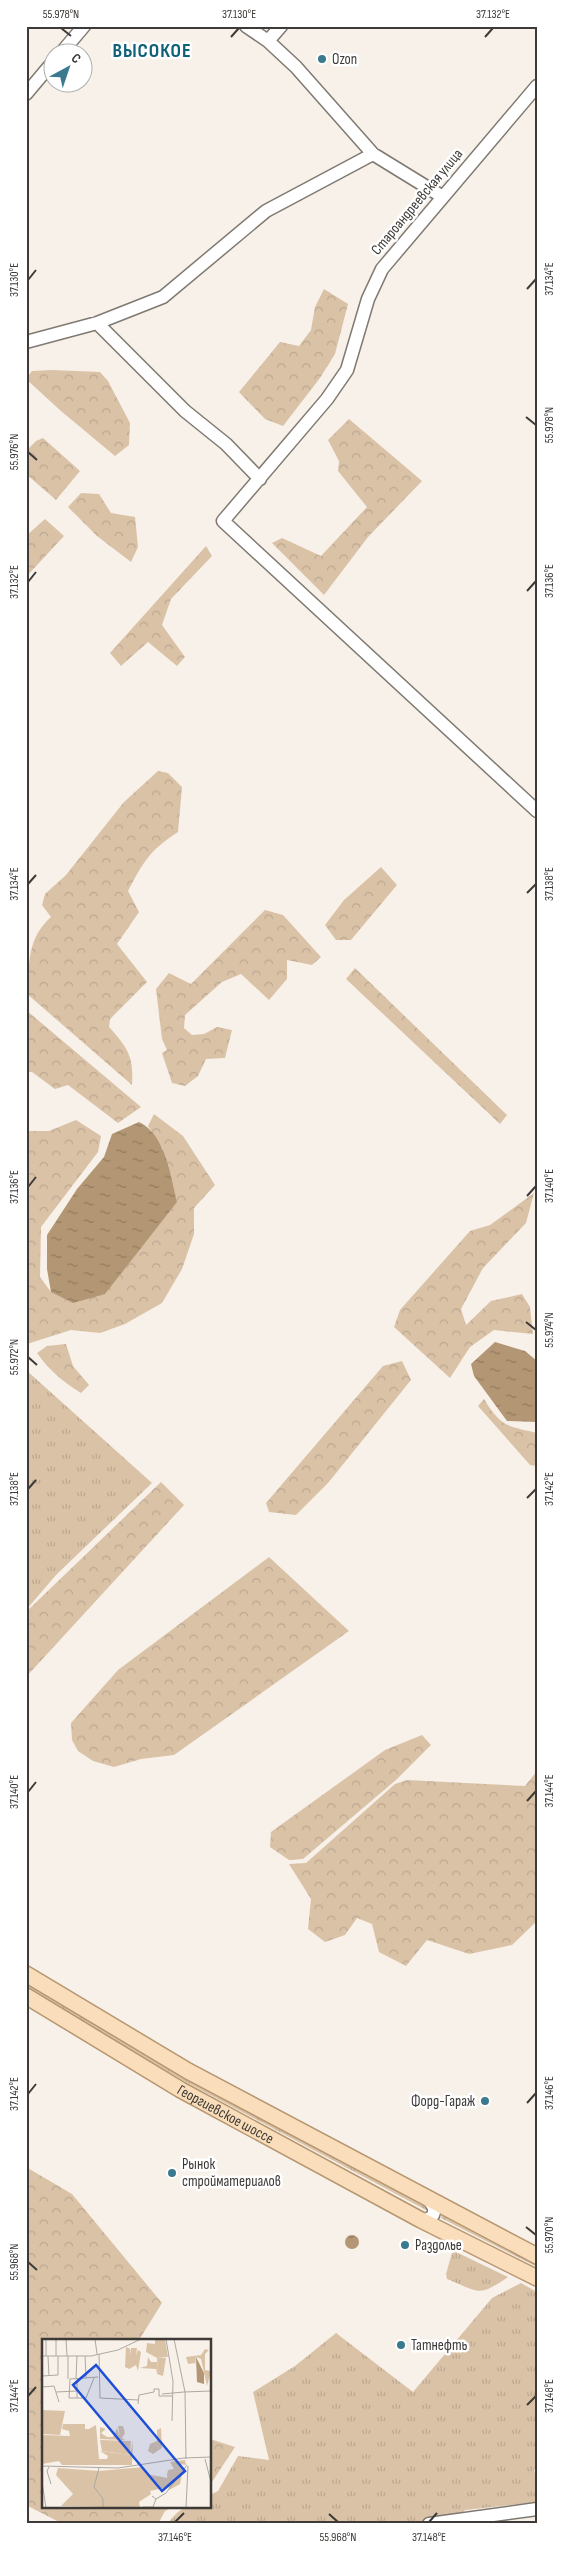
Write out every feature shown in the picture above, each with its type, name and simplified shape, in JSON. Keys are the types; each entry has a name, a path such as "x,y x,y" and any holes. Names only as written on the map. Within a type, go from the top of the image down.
{"main road":[{"name":"Георгиевское шоссе","path":"26,1974 188,2071 430,2201 537,2256"},
{"name":"Георгиевское шоссе","path":"26,1996 181,2090 421,2220 537,2278"}],"street":[{"path":"70,42 84,26"},
{"path":"246,26 268,41 296,67 373,154 443,197"},
{"path":"268,41 281,26"},
{"path":"26,94 42,75"},
{"name":"Староандреевская улица","path":"537,86 382,269 368,299 347,370 328,399 223,521 537,811"},
{"path":"26,342 97,323 163,297 266,211 373,154"},
{"path":"97,323 185,411 226,444 260,479"},
{"path":"421,2220 430,2218 434,2212 430,2201"},
{"path":"429,2524 537,2509"}],"green space":[{"path":"324,289 348,304 335,354 320,378 283,426 265,419 239,392 280,342 299,346 311,330 315,307"},
{"path":"32,371 100,372 108,381 130,423 129,445 115,456 26,379"},
{"path":"349,419 422,481 368,537 324,595 272,543 282,538 321,556 367,507 338,471 339,461 328,440"},
{"path":"43,438 80,471 56,500 26,474 26,451 36,441"},
{"path":"81,493 99,494 111,513 135,517 138,547 131,562 97,536 68,507"},
{"path":"45,519 64,536 26,577 26,536"},
{"path":"206,546 212,556 171,599 162,625 185,657 177,666 148,642 121,666 110,653"},
{"path":"158,771 168,773 182,787 178,832 160,845 148,857 128,891 139,912 117,944 147,982 110,1019 109,1027 125,1047 131,1060 132,1085 26,993 26,989 31,950 38,933 51,917 42,905 45,894 66,875 124,802"},
{"path":"381,867 397,885 351,940 336,940 325,925 344,900"},
{"path":"265,910 283,915 321,957 312,965 287,960 287,979 269,1000 241,974 222,982 185,1015 184,1028 192,1035 204,1034 217,1027 232,1030 225,1058 206,1059 198,1076 185,1086 172,1083 162,1053 167,1050 162,1039 156,989 169,973 191,984"},
{"path":"355,968 507,1115 500,1124 346,979"},
{"path":"26,1010 141,1107 118,1123 68,1085 55,1089 32,1072 26,1072"},
{"path":"154,1114 183,1136 215,1185 194,1208 194,1234 182,1269 162,1303 125,1324 100,1333 71,1330 27,1344 26,1131 49,1131 76,1120 101,1136 98,1152 41,1227 40,1277 51,1292 163,1149 148,1126"},
{"path":"534,1193 526,1223 483,1268 461,1309 466,1325 491,1301 522,1294 530,1307 533,1334 494,1330 470,1347 450,1378 394,1327 400,1310 470,1231 490,1225"},
{"path":"66,1344 73,1366 89,1385 81,1393 46,1365 37,1353 47,1346"},
{"path":"402,1361 411,1380 328,1483 296,1515 269,1512 266,1503 383,1366"},
{"path":"26,1370 152,1483 56,1575 26,1610"},
{"path":"484,1399 495,1415 506,1424 537,1433 537,1466 530,1465 478,1406"},
{"path":"161,1482 184,1505 26,1677 26,1612"},
{"path":"269,1557 349,1631 174,1755 141,1759 114,1767 93,1761 78,1751 72,1740 71,1723 118,1670"},
{"path":"422,1735 431,1745 396,1780 303,1859 289,1860 270,1847 271,1832 385,1750"},
{"path":"537,1771 537,1921 512,1945 469,1954 427,1940 406,1966 379,1952 372,1924 357,1918 345,1935 325,1942 308,1929 311,1899 289,1864 306,1863 395,1784 407,1780 525,1786"},
{"path":"26,1982 185,2076 428,2206 426,2210 184,2081 43,1999 26,1988"},
{"path":"26,2167 72,2194 162,2303 140,2339 42,2339 42,2508 170,2508 165,2511 158,2524 63,2524 26,2505"},
{"path":"443,2214 537,2262 537,2267 441,2218"},
{"path":"456,2252 508,2277 490,2288 478,2291 447,2279 446,2274 452,2253"},
{"path":"521,2283 537,2292 537,2465 534,2470 537,2481 537,2502 465,2510 452,2524 168,2524 177,2513 186,2508 211,2508 211,2494 218,2491 238,2456 269,2460 253,2392 295,2366 336,2333 413,2392 492,2298"},
{"path":"211,2439 235,2447 211,2483"}],"water":[{"path":"139,1122 148,1128 161,1146 166,1157 177,1202 105,1294 73,1303 51,1292 47,1269 47,1235 77,1189 104,1157 112,1134"},
{"path":"495,1342 525,1351 537,1361 537,1422 507,1421 474,1376 471,1364"},
{"path":"352,2235 357,2237 359,2242 357,2247 352,2249 347,2247 345,2242 347,2237"}],"place":[{"name":"Ozon","path":"322,59"},
{"name":"Форд-Гараж","path":"485,2101"},
{"name":"Рынок стройматериалов","path":"172,2173"},
{"name":"Раздолье","path":"405,2245"},
{"name":"Татнефть","path":"401,2345"}],"district":[{"name":"ВЫСОКОЕ","path":"152,51"}]}
